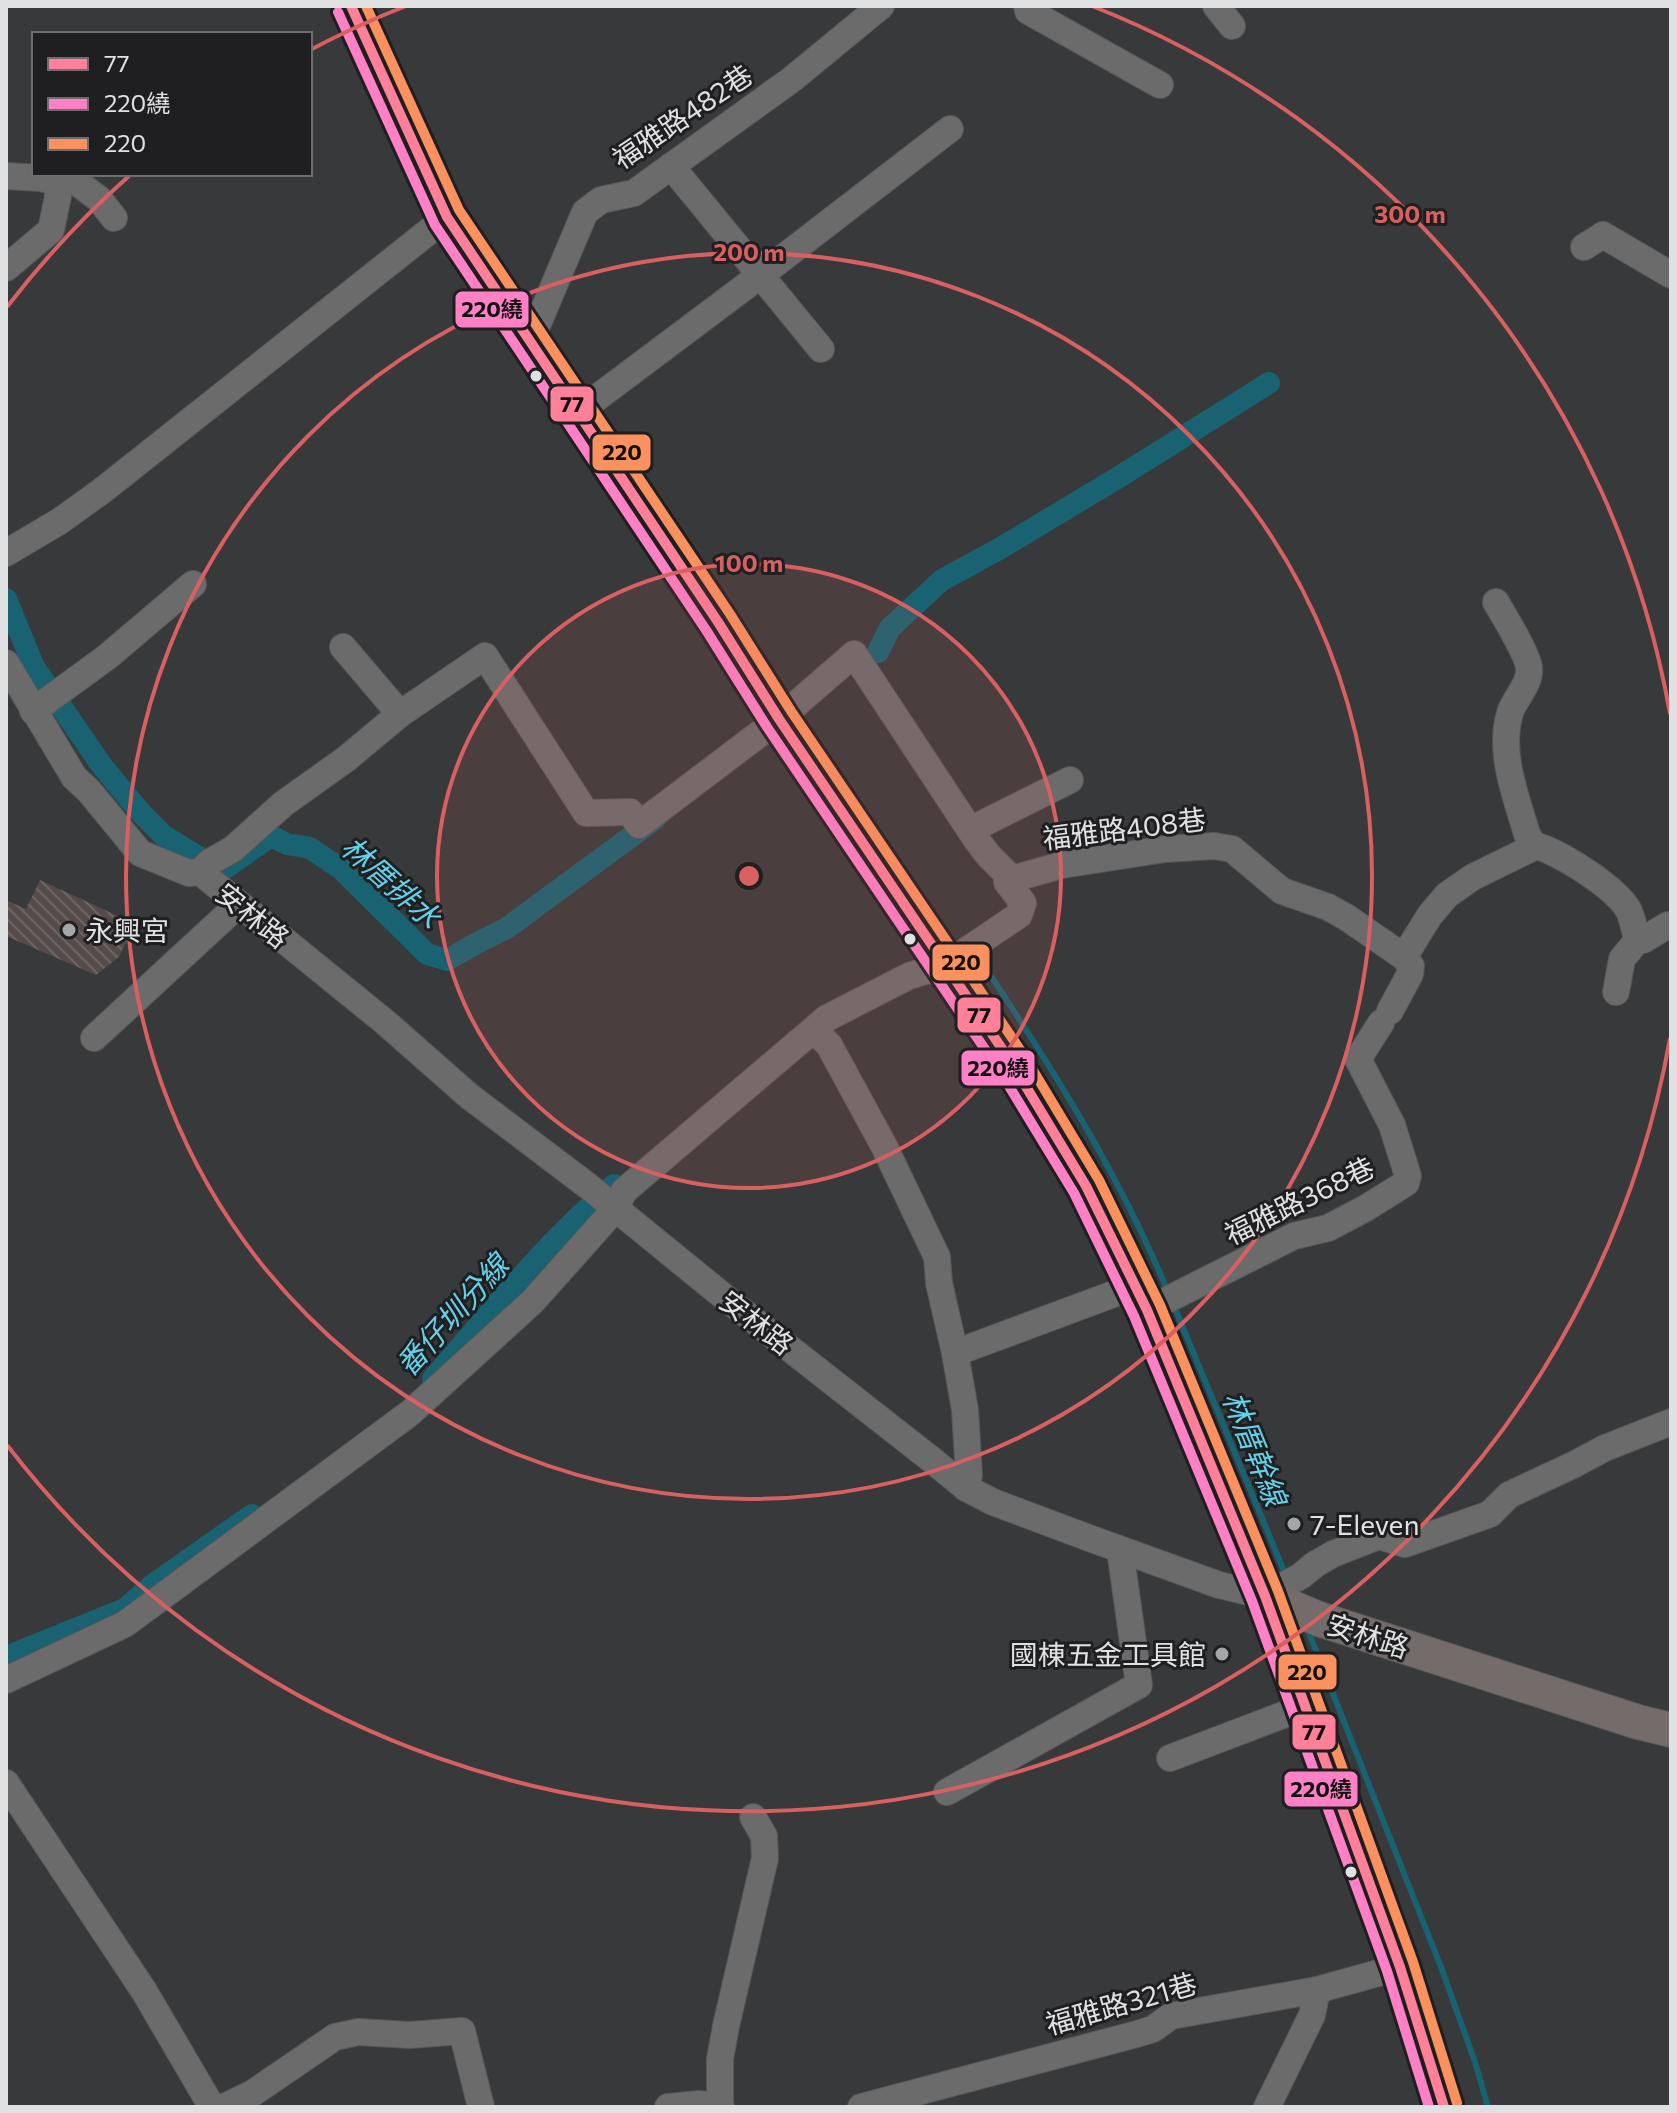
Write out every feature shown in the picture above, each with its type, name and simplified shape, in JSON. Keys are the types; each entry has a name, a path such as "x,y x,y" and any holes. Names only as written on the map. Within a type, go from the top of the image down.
{"main road":[{"path":"351,6 447,217 718,622 779,719 1013,1065 1086,1186 1147,1300 1282,1592"},
{"name":"安林路","path":"1282,1592 1316,1618 1671,1730"}],"street":[{"name":"福雅路482巷","path":"531,340 585,212 601,200 634,193 791,80 881,6"},
{"path":"1027,6 1028,11 1160,85"},
{"path":"578,412 950,129"},
{"path":"671,166 821,349"},
{"path":"6,176 58,182 74,180 99,199 114,218"},
{"path":"6,268 51,230 58,182"},
{"path":"6,553 60,521 103,490 447,217"},
{"path":"1584,247 1603,235 1671,275"},
{"path":"33,711 107,657 193,584"},
{"path":"1496,602 1529,665 1529,678 1510,712 1507,729 1507,755 1527,834 1533,845 1547,848 1593,876 1629,910 1636,935 1643,940 1671,926"},
{"path":"343,647 400,714"},
{"path":"200,872 210,862 233,849 283,804 346,759 400,714 485,656 586,813 630,812 639,825 779,719 854,654 970,830 988,855 1012,879"},
{"name":"安林路","path":"7,668 74,777 140,853 189,873 200,872 385,1022 469,1096 588,1186 966,1488 993,1502 1219,1585 1282,1592"},
{"path":"970,830 1070,780"},
{"path":"1404,957 1430,915 1447,895 1473,877 1533,845"},
{"name":"福雅路408巷","path":"6,1680 125,1624 410,1413 532,1302 624,1191 827,1018 909,976 945,965 1019,915 1023,903 1007,882 1012,879 1062,865 1165,849 1214,846 1232,849 1282,891 1328,907 1404,957"},
{"path":"94,1038 239,904"},
{"path":"1616,992 1622,959 1640,937"},
{"name":"福雅路368巷","path":"955,1353 1184,1292 1294,1236 1328,1228 1406,1183 1408,1176 1392,1125 1358,1059 1410,974 1411,966 1404,957"},
{"path":"814,1030 829,1045 884,1146 937,1257 939,1283 965,1410 969,1475 966,1488"},
{"path":"1444,2107 1400,1967 1304,1707 1282,1592 1314,1565 1333,1554 1379,1536 1405,1544 1490,1514 1509,1495 1605,1448 1671,1422"},
{"path":"947,1792 1139,1685 1120,1550"},
{"path":"1170,1758 1304,1707"},
{"path":"6,1783 144,1991 212,2107"},
{"path":"668,2107 699,2104 721,2106 720,2059 765,1858 764,1836 753,1817"},
{"name":"福雅路321巷","path":"861,2107 1137,2034 1153,2029 1171,2016 1317,1990 1400,1967"},
{"path":"1267,2107 1312,2015 1317,1990"},
{"path":"224,2107 253,2093 335,2037 358,2032 410,2035 446,2031 462,2031 481,2107"}],"building":[{"name":"永興宮","path":"40,880 135,924 119,957 96,975 6,936 6,900 26,909"}],"waterway":[{"path":"878,652 890,628 942,580 1119,477 1269,383"},
{"name":"林厝排水","path":"6,599 34,667 102,766 163,835 221,871 271,836 287,844 310,848 341,869 427,954 447,960 507,928 655,819"},
{"name":"林厝幹線","path":"983,964 1084,1124 1129,1207 1168,1292"},
{"name":"番仔圳分線","path":"433,1379 542,1254 614,1185"},
{"name":"林厝幹線","path":"1174,1306 1286,1576"},
{"name":"番仔圳分線","path":"6,1657 125,1609 151,1586 252,1515"},
{"name":"林厝幹線","path":"1307,1628 1441,1967 1488,2107"}],"transit line":[{"name":"77","path":"351,6 447,217 718,622 779,719 1013,1065 1086,1186 1147,1310 1265,1596 1400,1967 1444,2107"},
{"name":"220","path":"366,6 459,210 1025,1057 1099,1180 1160,1305 1278,1591 1413,1962 1457,2103"},
{"name":"220繞","path":"338,12 435,225 706,630 767,727 1001,1073 1074,1193 1134,1316 1252,1601 1387,1971 1429,2107"}],"place":[{"name":"永興宮","path":"69,930"},
{"name":"7-Eleven","path":"1294,1524"},
{"name":"國棟五金工具館","path":"1222,1654"}]}
